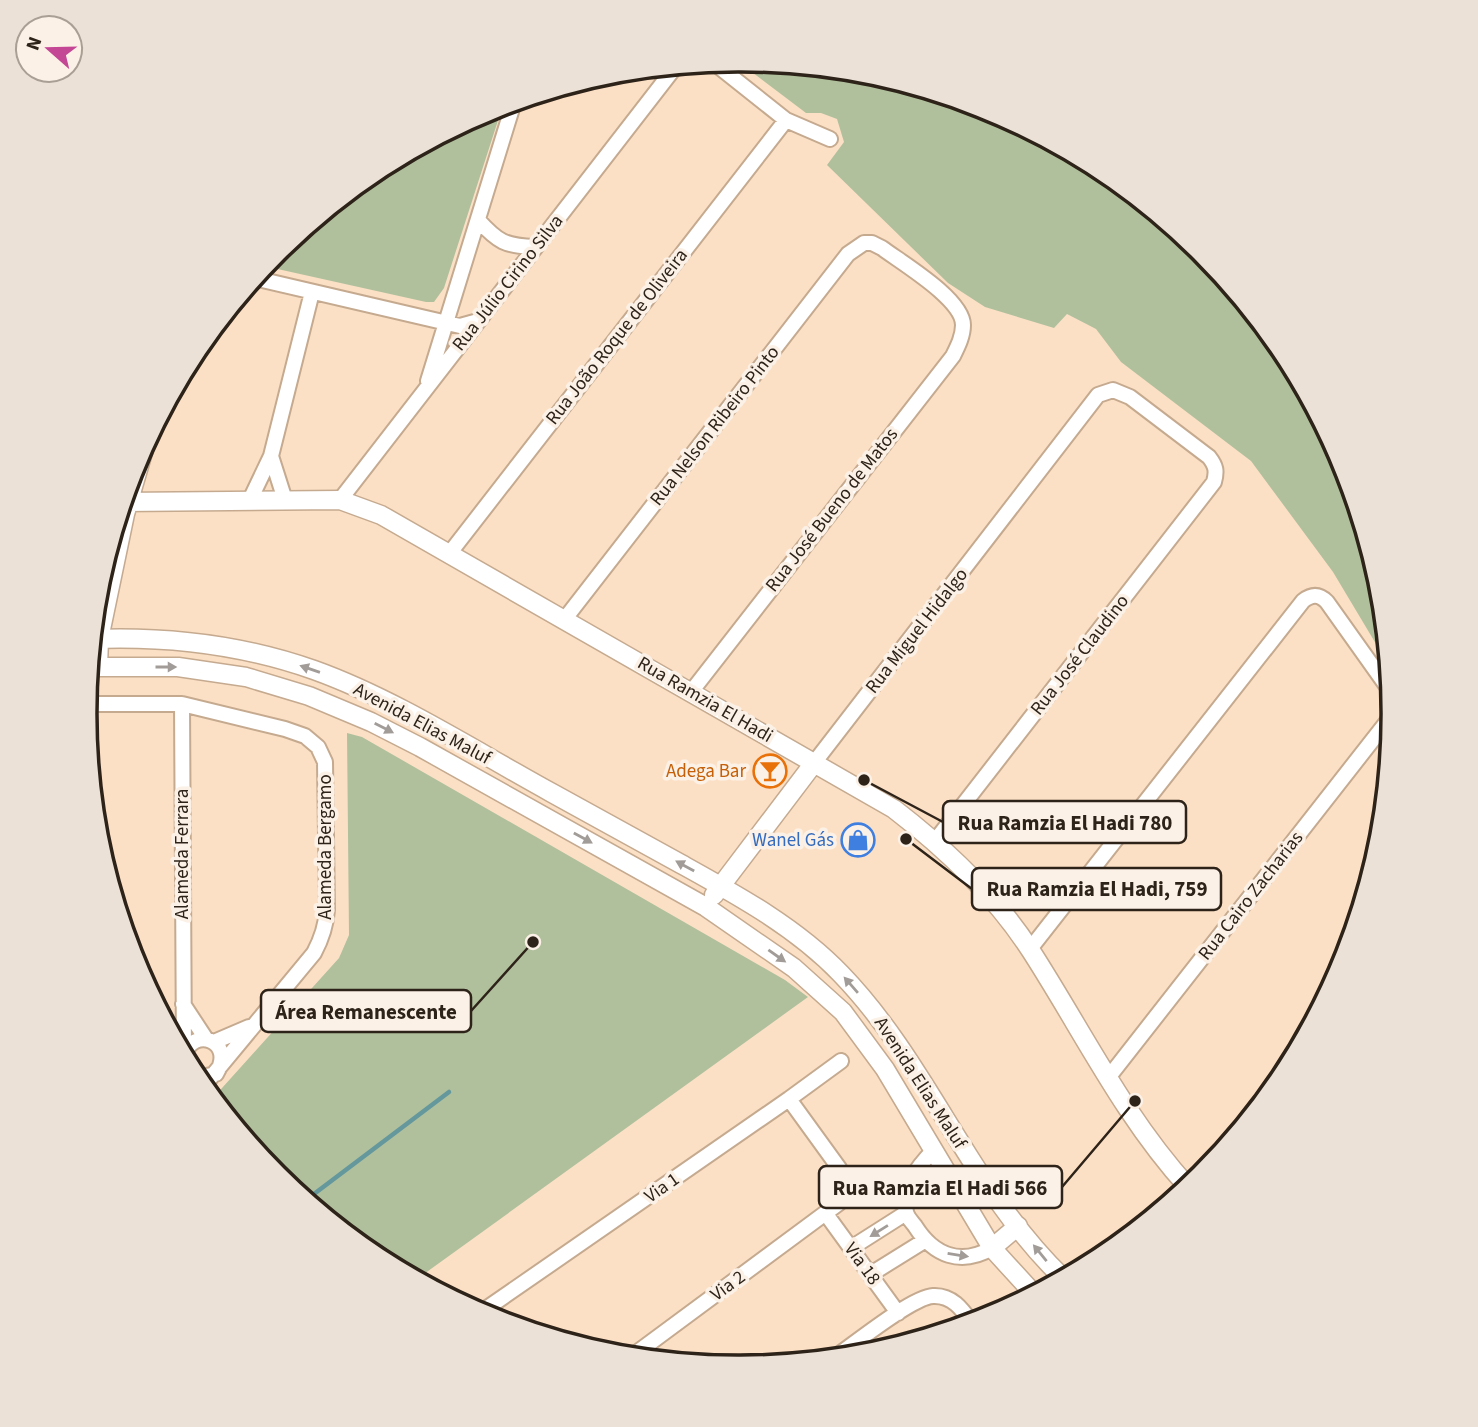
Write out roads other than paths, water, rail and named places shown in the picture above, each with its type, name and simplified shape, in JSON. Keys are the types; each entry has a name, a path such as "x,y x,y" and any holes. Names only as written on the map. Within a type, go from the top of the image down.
{"street":[{"path":"726,72 786,120 830,139"},
{"name":"Rua Júlio Cirino Silva","path":"340,500 668,76"},
{"path":"426,389 510,115"},
{"name":"Rua João Roque de Oliveira","path":"449,554 786,120"},
{"path":"478,220 500,242 535,247"},
{"name":"Rua Nelson Ribeiro Pinto","path":"564,620 848,254 864,243 873,243 882,248 945,296 958,308 964,323"},
{"path":"266,281 460,326 478,321"},
{"path":"250,500 271,456 313,292"},
{"name":"Rua José Bueno de Matos","path":"691,692 953,356 964,323"},
{"name":"Rua Miguel Hidalgo","path":"721,886 1098,395 1106,391 1122,392"},
{"name":"Rua José Claudino","path":"935,841 1214,482 1215,465 1209,457 1122,392"},
{"path":"271,456 285,500"},
{"path":"133,502 340,500"},
{"name":"Rua Ramzia El Hadi","path":"340,500 381,515 691,692 894,809 935,841 996,904 1030,949 1108,1078 1159,1155 1180,1179"},
{"path":"1030,949 1309,596 1316,595 1327,603 1379,676"},
{"name":"Avenida Elias Maluf","path":"102,639 182,640 258,653 315,670 376,696 721,886 805,940 841,974 888,1028 984,1183 1056,1271"},
{"name":"Avenida Elias Maluf","path":"99,667 178,667 246,677 309,696 421,747 706,906 794,968 843,1012 885,1069 992,1248 1027,1287"},
{"path":"97,705 182,704"},
{"name":"Alameda Bergamo","path":"182,704 305,736 318,747 325,762 326,926 314,953 211,1079"},
{"name":"Alameda Ferrara","path":"182,704 183,1034"},
{"name":"Rua Cairo Zacharias","path":"1108,1078 1380,729"},
{"path":"706,906 721,886"},
{"path":"182,1003 210,1041 220,1048 223,1056 222,1065 216,1074 209,1075"},
{"name":"Alameda Bergamo","path":"190,1045 198,1040 210,1041 254,1025"},
{"name":"Via 1","path":"492,1305 789,1100 841,1060"},
{"name":"Via 2","path":"643,1348 839,1203 845,1192 845,1180 789,1100"},
{"path":"984,1183 950,1149 944,1147 933,1150 911,1177 906,1213 924,1241 944,1253 962,1258 976,1257 992,1248 1018,1226"},
{"path":"851,1248 906,1213"},
{"name":"Via 18","path":"826,1214 898,1313"},
{"path":"871,1274 924,1241"},
{"path":"853,1345 922,1298 932,1296 954,1301 966,1313"}],"waterway":[{"path":"314,1194 449,1092"}],"place":[{"name":"Adega Bar","path":"770,771"},
{"name":"Rua Ramzia El Hadi 780","path":"864,780"},
{"name":"Rua Ramzia El Hadi, 759","path":"906,839"},
{"name":"Wanel Gás","path":"858,840"},
{"name":"Área Remanescente","path":"533,942"},
{"name":"Rua Ramzia El Hadi 566","path":"1135,1101"}]}
